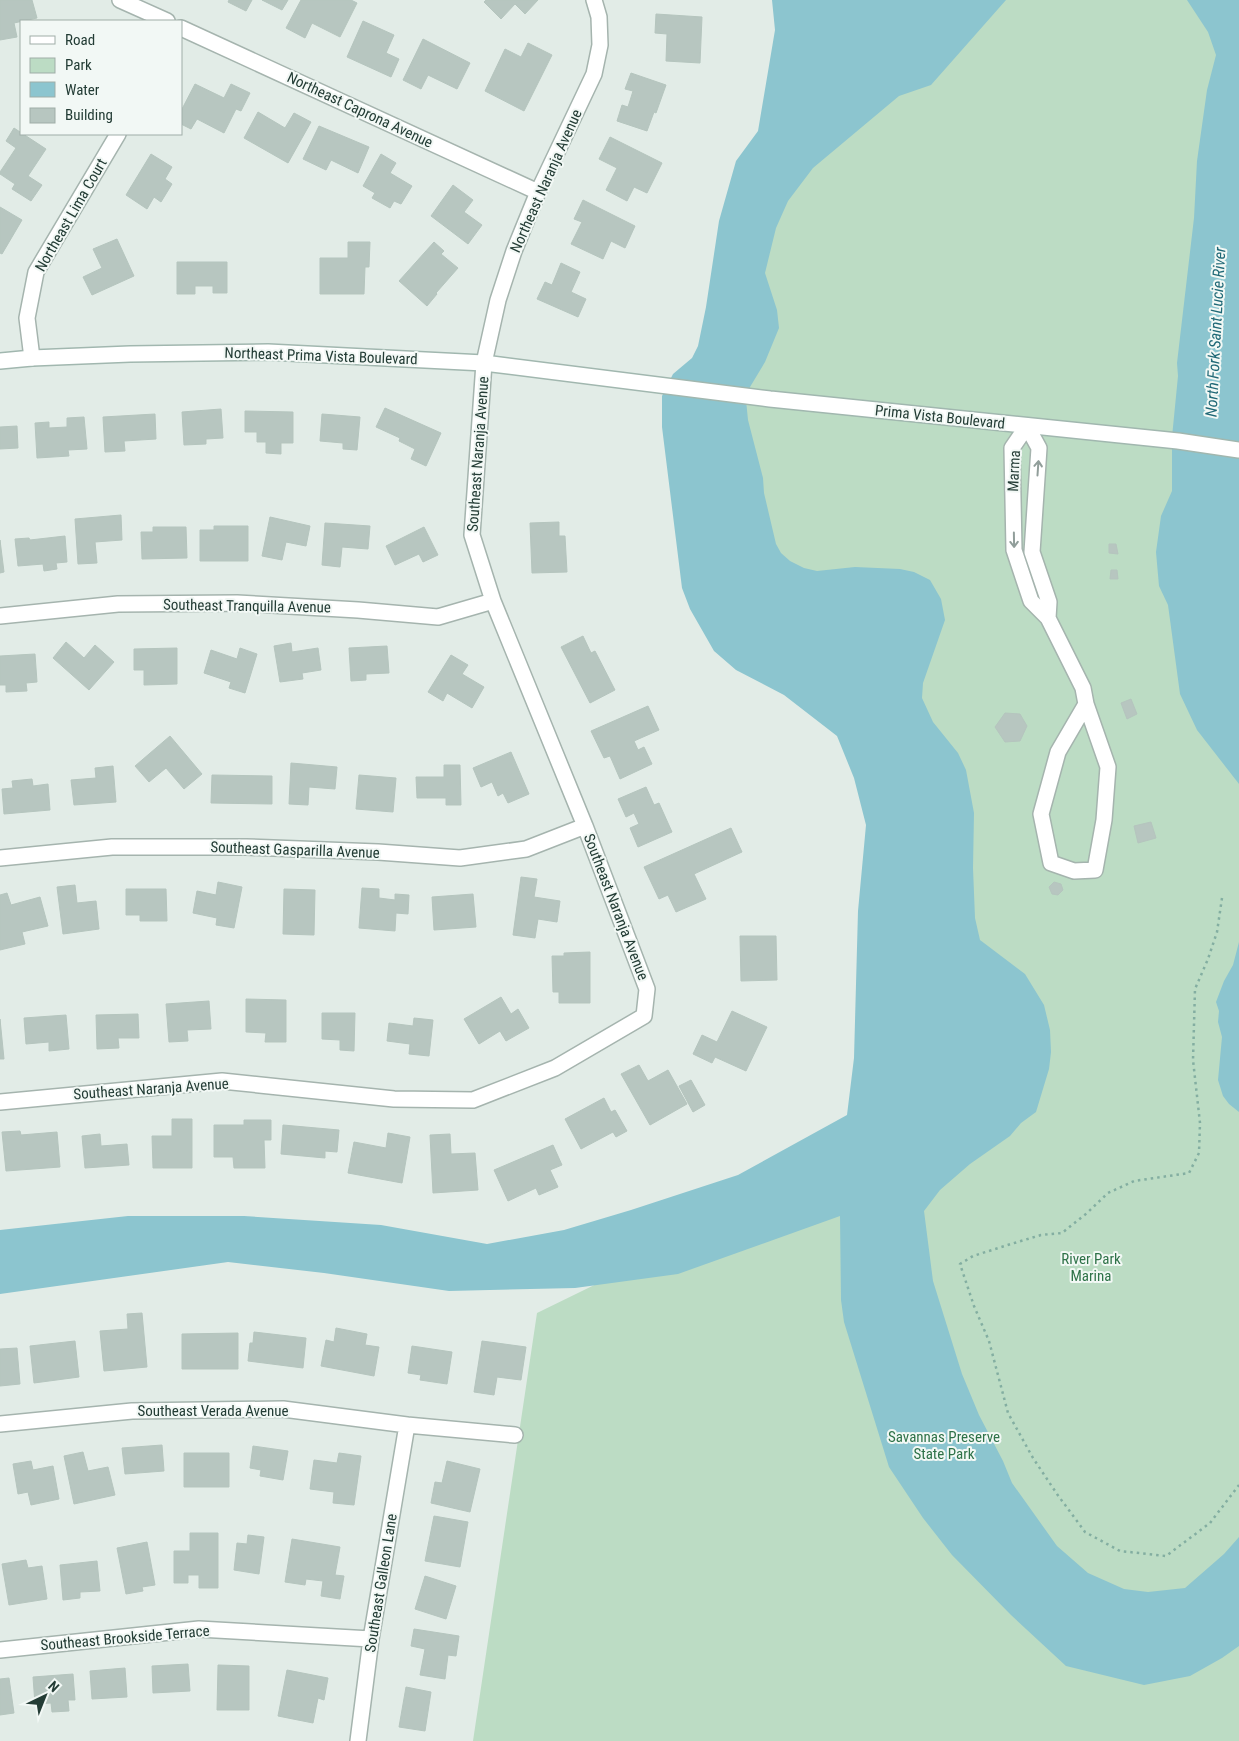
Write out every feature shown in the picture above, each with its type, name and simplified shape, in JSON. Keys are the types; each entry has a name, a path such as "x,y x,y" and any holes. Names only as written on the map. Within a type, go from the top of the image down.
{"street":[{"path":"120,0 165,20"},
{"name":"Northeast Naranja Avenue","path":"484,363 498,300 514,251 538,192 594,74 600,44 599,17 594,0"},
{"name":"Northeast Caprona Avenue","path":"182,28 538,192"},
{"name":"Northeast Lima Court","path":"32,358 27,318 36,272 117,135"},
{"name":"Northeast Prima Vista Boulevard","path":"0,361 130,354 268,352 484,363 641,382"},
{"name":"Southeast Naranja Avenue","path":"0,1102 222,1081 394,1099 473,1100 555,1068 644,1016 647,989 585,826 493,602 472,535 484,363"},
{"name":"Prima Vista Boulevard","path":"641,382 770,399 1178,441 1239,450"},
{"name":"Marma","path":"1048,618 1049,602 1032,552 1039,448 1027,426 1012,448 1014,550 1031,601 1048,618 1083,688 1086,704 1108,768 1105,811 1095,870 1074,871 1051,863 1041,814 1058,752 1086,704"},
{"path":"1013,505 1035,505"},
{"name":"Southeast Tranquilla Avenue","path":"0,616 118,604 237,603 438,617 493,602"},
{"name":"Southeast Gasparilla Avenue","path":"0,858 112,847 217,847 378,852 460,858 526,849 585,826"},
{"name":"Southeast Verada Avenue","path":"0,1424 132,1411 283,1409 407,1425 515,1436"},
{"name":"Southeast Galleon Lane","path":"358,1741 370,1639 407,1425"},
{"name":"Southeast Brookside Terrace","path":"0,1650 199,1629 370,1639"}],"path":[{"path":"1222,898 1217,932 1195,989 1193,1060 1200,1123 1199,1153 1189,1173 1134,1181 1108,1193 1062,1233 1041,1235 1011,1244 973,1256 960,1264 974,1306 989,1341 1008,1413 1033,1458 1085,1532 1120,1551 1166,1556 1210,1523 1239,1485"}],"green space":[{"name":"Savannas Preserve State Park","path":"922,0 1239,0 1239,1741 473,1741 537,1313 709,1229 915,1134 922,811 701,447 768,195"}],"water":[{"path":"772,0 1006,0 931,85 899,96 813,168 788,201 776,228 765,273 777,310 779,328 765,362 750,387 746,400 748,420 763,478 764,493 776,544 781,553 790,561 804,568 817,571 855,567 900,569 914,572 930,580 941,599 945,620 923,683 922,698 933,722 958,753 966,770 974,813 973,868 975,918 980,940 1025,974 1044,1005 1050,1030 1051,1052 1049,1069 1036,1112 1021,1123 1010,1136 970,1164 940,1190 924,1211 933,1281 962,1374 979,1415 1003,1461 1012,1483 1057,1546 1088,1573 1124,1589 1148,1592 1185,1588 1224,1554 1239,1537 1239,1646 1190,1676 1144,1685 1066,1666 1011,1615 952,1555 923,1518 889,1467 844,1322 841,1300 840,1216 678,1274 575,1288 449,1291 324,1273 228,1262 0,1294 0,1230 128,1216 244,1216 381,1225 487,1244 564,1230 738,1175 847,1115 854,1058 858,911 866,825 854,778 837,736 784,695 736,670 714,651 690,609 682,588 662,427 662,396 673,374 692,358 698,346 719,221 736,161 758,131 775,30"},
{"name":"North Fork Saint Lucie River","path":"1187,0 1239,0 1239,784 1197,730 1180,694 1168,605 1159,586 1156,552 1161,516 1172,491 1172,437 1178,376 1177,363 1194,218 1197,161 1207,90 1216,55 1208,32"},
{"path":"1239,942 1239,1112 1223,1096 1218,1080 1222,1037 1216,1002 1233,965"}],"building":[{"path":"0,0 32,0 37,18 20,20 20,22 14,23 17,37 0,40"},
{"path":"229,0 252,0 246,11 228,2"},
{"path":"262,0 288,0 282,10"},
{"path":"301,0 351,0 357,3 340,37 312,23 305,38 286,28"},
{"path":"486,0 538,0 525,14 515,4 501,19 484,2"},
{"path":"656,14 702,17 700,63 666,61 667,34 655,33"},
{"path":"363,21 394,35 386,53 399,59 391,77 347,57"},
{"path":"423,39 470,63 457,89 428,75 421,89 403,80"},
{"path":"528,43 552,55 524,111 485,91 505,49 521,57"},
{"path":"631,73 666,85 647,131 617,121 622,105 628,107 633,91 625,89"},
{"path":"195,84 224,98 231,84 250,93 241,111 236,109 224,133 197,119 191,129 182,124 182,109"},
{"path":"258,112 285,128 294,113 311,122 288,163 244,138"},
{"path":"319,126 369,147 358,173 331,160 326,170 303,159"},
{"path":"14,128 20,132 20,135 25,135 46,149 28,176 42,185 31,201 12,189 15,184 0,174 16,148 6,141"},
{"path":"610,137 662,163 647,193 634,187 627,201 606,190 617,168 599,159"},
{"path":"151,154 172,167 165,179 172,184 161,202 154,197 147,209 126,195"},
{"path":"381,154 396,163 390,173 412,186 401,204 394,201 390,208 372,198 375,193 363,186"},
{"path":"453,185 473,200 464,212 482,225 468,244 431,216"},
{"path":"583,200 635,226 625,248 611,241 603,259 571,244 582,222 574,219"},
{"path":"0,207 22,220 2,254 0,253"},
{"path":"117,239 134,276 92,295 83,277 102,268 93,249"},
{"path":"348,242 370,242 369,267 365,267 364,294 320,294 320,258 348,258"},
{"path":"434,242 444,251 441,254 458,268 427,306 399,281"},
{"path":"177,262 227,262 227,293 213,293 213,286 195,286 195,294 177,294"},
{"path":"561,263 580,272 571,292 586,299 578,317 537,299 545,282 552,285"},
{"path":"385,408 441,433 426,466 411,459 415,449 399,441 400,438 376,427"},
{"path":"221,409 223,438 206,439 206,444 184,445 182,412"},
{"path":"245,411 293,412 293,443 281,443 281,454 266,453 266,442 257,442 257,432 245,432"},
{"path":"155,414 156,439 124,441 125,451 105,452 103,417"},
{"path":"322,414 360,417 357,450 343,449 343,443 320,441"},
{"path":"84,417 87,449 68,450 69,456 37,458 35,423 49,422 49,428 67,427 67,418"},
{"path":"17,426 18,448 0,449 0,427"},
{"path":"121,515 122,540 95,542 97,563 78,564 75,519"},
{"path":"270,517 310,526 306,546 286,542 282,560 262,556"},
{"path":"559,522 559,536 565,536 567,572 532,573 530,523"},
{"path":"325,523 370,526 368,549 342,547 340,567 322,565"},
{"path":"214,526 248,526 248,561 200,561 200,530 214,530"},
{"path":"153,527 186,527 187,558 142,559 141,532 153,532"},
{"path":"424,527 438,555 423,562 419,554 395,565 386,546"},
{"path":"65,536 67,562 56,563 57,569 44,571 43,564 18,566 15,539 29,538 30,540"},
{"path":"0,540 4,572 0,573"},
{"path":"1109,544 1116,544 1118,554 1109,553"},
{"path":"1111,570 1117,570 1118,579 1110,579"},
{"path":"583,636 591,653 595,651 615,690 590,703 561,647"},
{"path":"66,642 84,658 95,645 114,662 89,690 53,658"},
{"path":"291,643 292,652 318,648 321,670 302,673 303,679 280,682 274,646"},
{"path":"387,646 389,673 366,674 366,680 351,681 349,648"},
{"path":"177,648 177,684 144,685 144,670 134,670 134,649"},
{"path":"240,648 257,654 245,693 229,688 231,682 204,673 211,650 237,659"},
{"path":"35,654 37,682 26,683 27,691 6,692 6,685 0,685 0,656"},
{"path":"451,655 468,665 462,674 484,687 472,708 447,693 443,701 428,692"},
{"path":"1131,699 1137,714 1127,719 1121,703"},
{"path":"648,706 659,730 634,741 638,750 644,747 652,764 620,779 610,756 604,758 591,731"},
{"path":"1005,713 1020,714 1027,726 1020,741 1005,742 995,727"},
{"path":"170,736 202,774 184,789 166,768 149,782 135,766"},
{"path":"511,752 529,794 508,803 503,793 498,796 492,782 481,787 473,768"},
{"path":"291,763 337,767 335,789 309,787 308,805 289,804"},
{"path":"444,765 460,765 461,805 446,805 446,798 417,798 416,777 444,777"},
{"path":"113,766 116,802 74,805 71,780 96,778 95,768"},
{"path":"212,775 272,776 272,804 211,803"},
{"path":"359,775 396,778 393,812 356,809"},
{"path":"32,779 33,786 48,784 50,810 4,814 2,789 13,788 12,781"},
{"path":"646,787 654,805 659,803 672,832 638,847 630,828 639,824 634,813 626,817 618,799"},
{"path":"1151,822 1156,838 1138,843 1134,826"},
{"path":"731,828 742,852 694,874 706,899 676,912 668,895 659,899 644,867"},
{"path":"521,877 537,879 534,897 560,901 557,922 538,919 535,938 513,935"},
{"path":"218,882 242,887 234,928 216,925 217,918 193,913 197,891 216,895"},
{"path":"1054,882 1061,884 1063,890 1058,895 1052,894 1049,887"},
{"path":"75,885 77,903 96,901 99,929 63,934 57,887"},
{"path":"362,888 379,889 379,898 395,900 395,894 409,895 408,914 396,913 395,931 359,928"},
{"path":"126,889 166,889 167,921 140,921 140,915 126,915"},
{"path":"284,889 315,890 314,935 283,934"},
{"path":"7,893 11,905 40,897 48,926 22,932 25,944 0,950 0,895"},
{"path":"473,894 476,927 434,930 432,897"},
{"path":"740,936 776,936 777,980 741,981"},
{"path":"590,952 590,1003 559,1003 559,992 553,992 552,956 564,956 564,953"},
{"path":"501,997 511,1014 518,1009 529,1028 506,1041 500,1031 479,1044 464,1019"},
{"path":"246,999 286,1000 286,1042 265,1042 266,1033 246,1032"},
{"path":"209,1001 211,1029 187,1030 188,1041 169,1042 166,1004"},
{"path":"732,1011 767,1027 746,1071 715,1057 712,1063 693,1054 702,1035 717,1042"},
{"path":"322,1013 355,1013 354,1051 340,1050 340,1040 322,1039"},
{"path":"138,1014 139,1038 118,1038 119,1048 97,1049 96,1015"},
{"path":"66,1015 69,1049 49,1051 49,1042 26,1044 24,1018"},
{"path":"414,1018 433,1020 429,1056 409,1054 410,1044 387,1041 389,1023 413,1026"},
{"path":"0,1019 4,1059 0,1059"},
{"path":"639,1065 648,1081 668,1070 687,1104 650,1125 621,1074"},
{"path":"691,1080 705,1105 693,1112 679,1086"},
{"path":"604,1098 611,1112 615,1110 627,1131 616,1137 613,1132 581,1149 565,1119"},
{"path":"172,1119 192,1119 192,1168 153,1168 152,1136 172,1136"},
{"path":"244,1120 271,1120 271,1140 264,1140 265,1168 234,1168 233,1157 214,1157 214,1125 244,1125"},
{"path":"283,1125 339,1130 337,1152 325,1151 325,1158 281,1154"},
{"path":"20,1131 21,1135 57,1132 60,1167 6,1171 2,1132"},
{"path":"388,1133 410,1137 402,1183 348,1173 354,1142 386,1148"},
{"path":"100,1134 101,1146 127,1144 129,1165 85,1168 82,1136"},
{"path":"450,1134 451,1154 475,1153 478,1190 433,1193 430,1135"},
{"path":"553,1145 562,1165 550,1170 558,1187 539,1195 536,1188 508,1201 494,1170"},
{"path":"142,1313 147,1367 104,1371 100,1331 128,1329 127,1314"},
{"path":"336,1328 367,1334 365,1345 379,1347 374,1376 321,1366 326,1340 334,1342"},
{"path":"254,1332 306,1338 303,1368 248,1361 250,1343 253,1343"},
{"path":"238,1333 238,1369 182,1369 182,1334"},
{"path":"75,1341 79,1377 34,1383 30,1346"},
{"path":"482,1341 526,1347 521,1380 497,1377 494,1395 474,1392"},
{"path":"412,1346 452,1352 447,1384 420,1380 421,1375 408,1373"},
{"path":"17,1348 20,1384 0,1386 0,1349"},
{"path":"162,1445 164,1471 125,1474 122,1448"},
{"path":"253,1446 288,1451 283,1480 260,1476 261,1470 250,1468"},
{"path":"83,1452 88,1471 108,1467 115,1495 74,1504 64,1456"},
{"path":"184,1453 229,1453 229,1487 184,1487"},
{"path":"339,1453 361,1456 354,1505 333,1503 334,1492 310,1489 314,1460 337,1463"},
{"path":"31,1461 33,1470 53,1466 59,1499 31,1505 28,1492 18,1494 13,1464"},
{"path":"447,1461 480,1469 470,1512 431,1503 435,1482 442,1483"},
{"path":"434,1516 468,1522 460,1567 425,1561"},
{"path":"190,1533 218,1533 218,1588 199,1588 199,1575 188,1575 188,1583 174,1583 174,1551 190,1551"},
{"path":"248,1535 264,1537 259,1574 234,1570 237,1543 247,1544"},
{"path":"292,1539 340,1547 335,1575 344,1576 340,1599 321,1596 323,1581 306,1579 305,1585 285,1582"},
{"path":"147,1542 155,1585 142,1587 143,1591 126,1594 117,1548"},
{"path":"26,1560 28,1568 42,1566 47,1599 9,1605 2,1564"},
{"path":"97,1561 100,1591 80,1592 80,1598 63,1600 60,1565"},
{"path":"425,1576 456,1586 446,1619 415,1609"},
{"path":"414,1629 459,1636 456,1656 448,1655 445,1679 420,1675 425,1649 411,1646"},
{"path":"188,1664 190,1691 153,1693 152,1666"},
{"path":"218,1665 249,1666 249,1710 217,1710"},
{"path":"125,1668 127,1697 92,1699 90,1671"},
{"path":"287,1670 328,1678 324,1700 318,1698 313,1723 278,1716"},
{"path":"73,1674 75,1700 68,1700 69,1711 52,1712 51,1703 35,1704 33,1677"},
{"path":"9,1678 14,1713 0,1715 0,1679"},
{"path":"406,1687 431,1692 425,1731 399,1727"}],"park label":[{"name":"River Park Marina","path":"1091,1268"}]}
